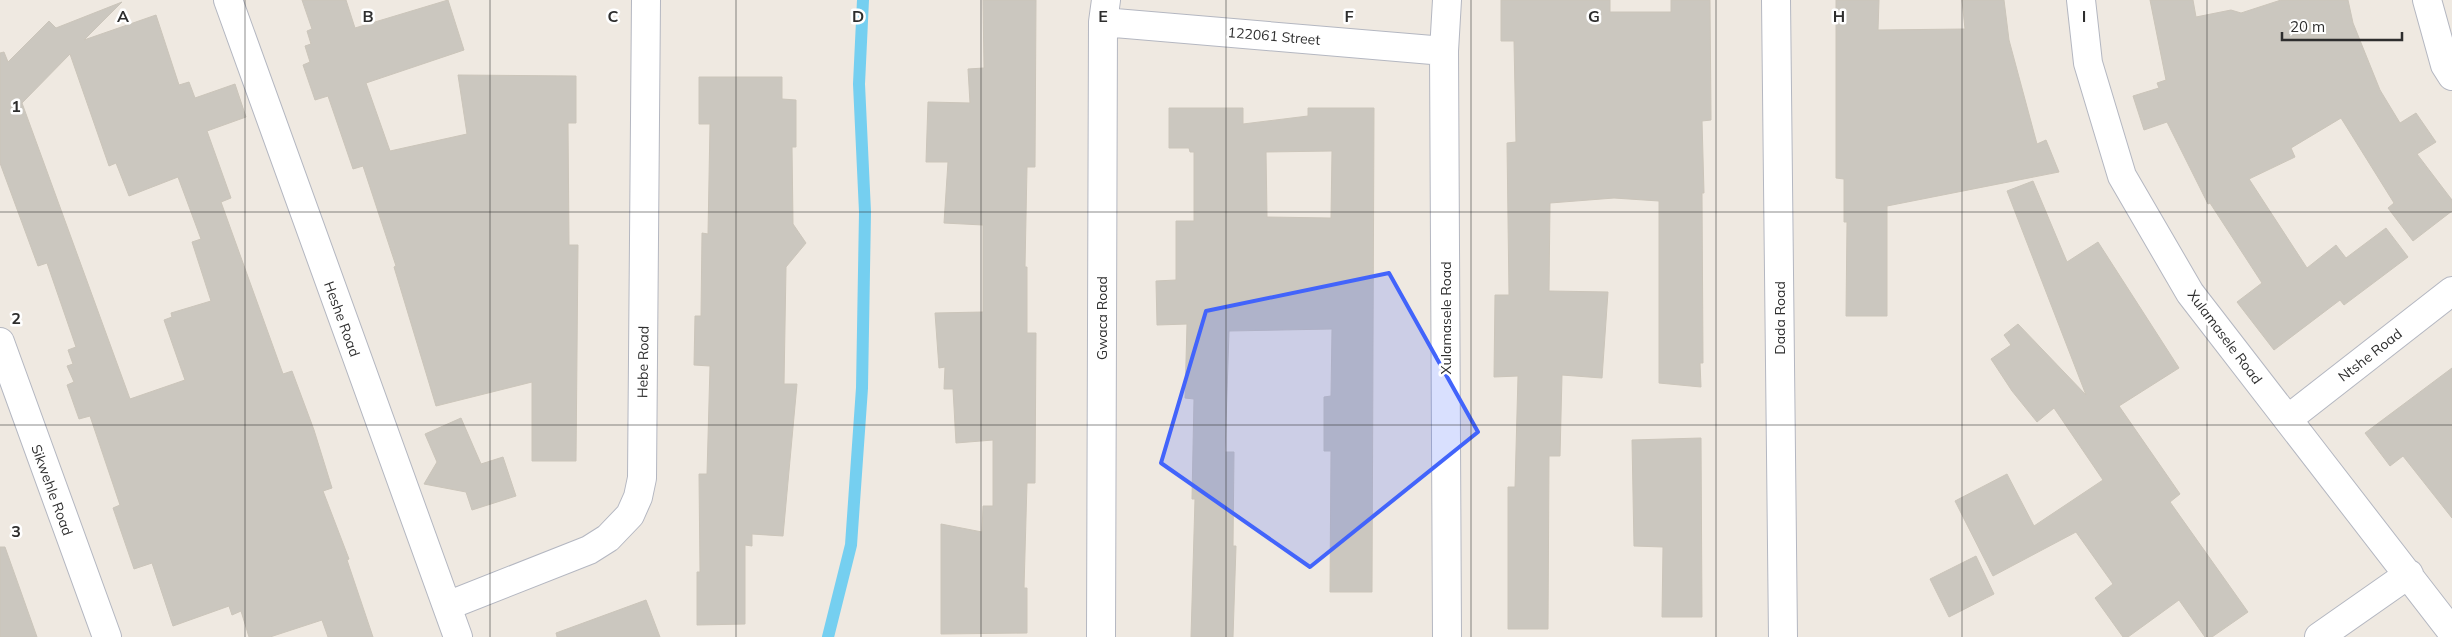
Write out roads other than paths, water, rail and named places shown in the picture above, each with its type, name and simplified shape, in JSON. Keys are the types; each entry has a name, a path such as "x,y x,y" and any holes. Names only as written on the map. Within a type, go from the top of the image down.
{"street":[{"name":"Heshe Road","path":"228,0 458,637"},
{"name":"Hebe Road","path":"447,606 589,550 620,527 630,515 638,496 642,478 646,0"},
{"name":"Xulamasele Road","path":"1447,0 1444,51 1447,637"},
{"name":"Dada Road","path":"1776,0 1783,637"},
{"name":"Xulamasele Road","path":"2081,0 2088,63 2122,176 2190,293 2452,632"},
{"path":"2427,0 2445,64 2452,76"},
{"name":"122061 Street","path":"1104,11 1444,51"},
{"name":"Gwaca Road","path":"1101,637 1104,11"},
{"name":"Ntshe Road","path":"2288,419 2452,291"},
{"name":"Sikwehle Road","path":"0,342 107,637"},
{"path":"2319,637 2409,574"}],"waterway":[{"path":"828,637 851,545 862,388 865,212 859,84 863,0"}]}
